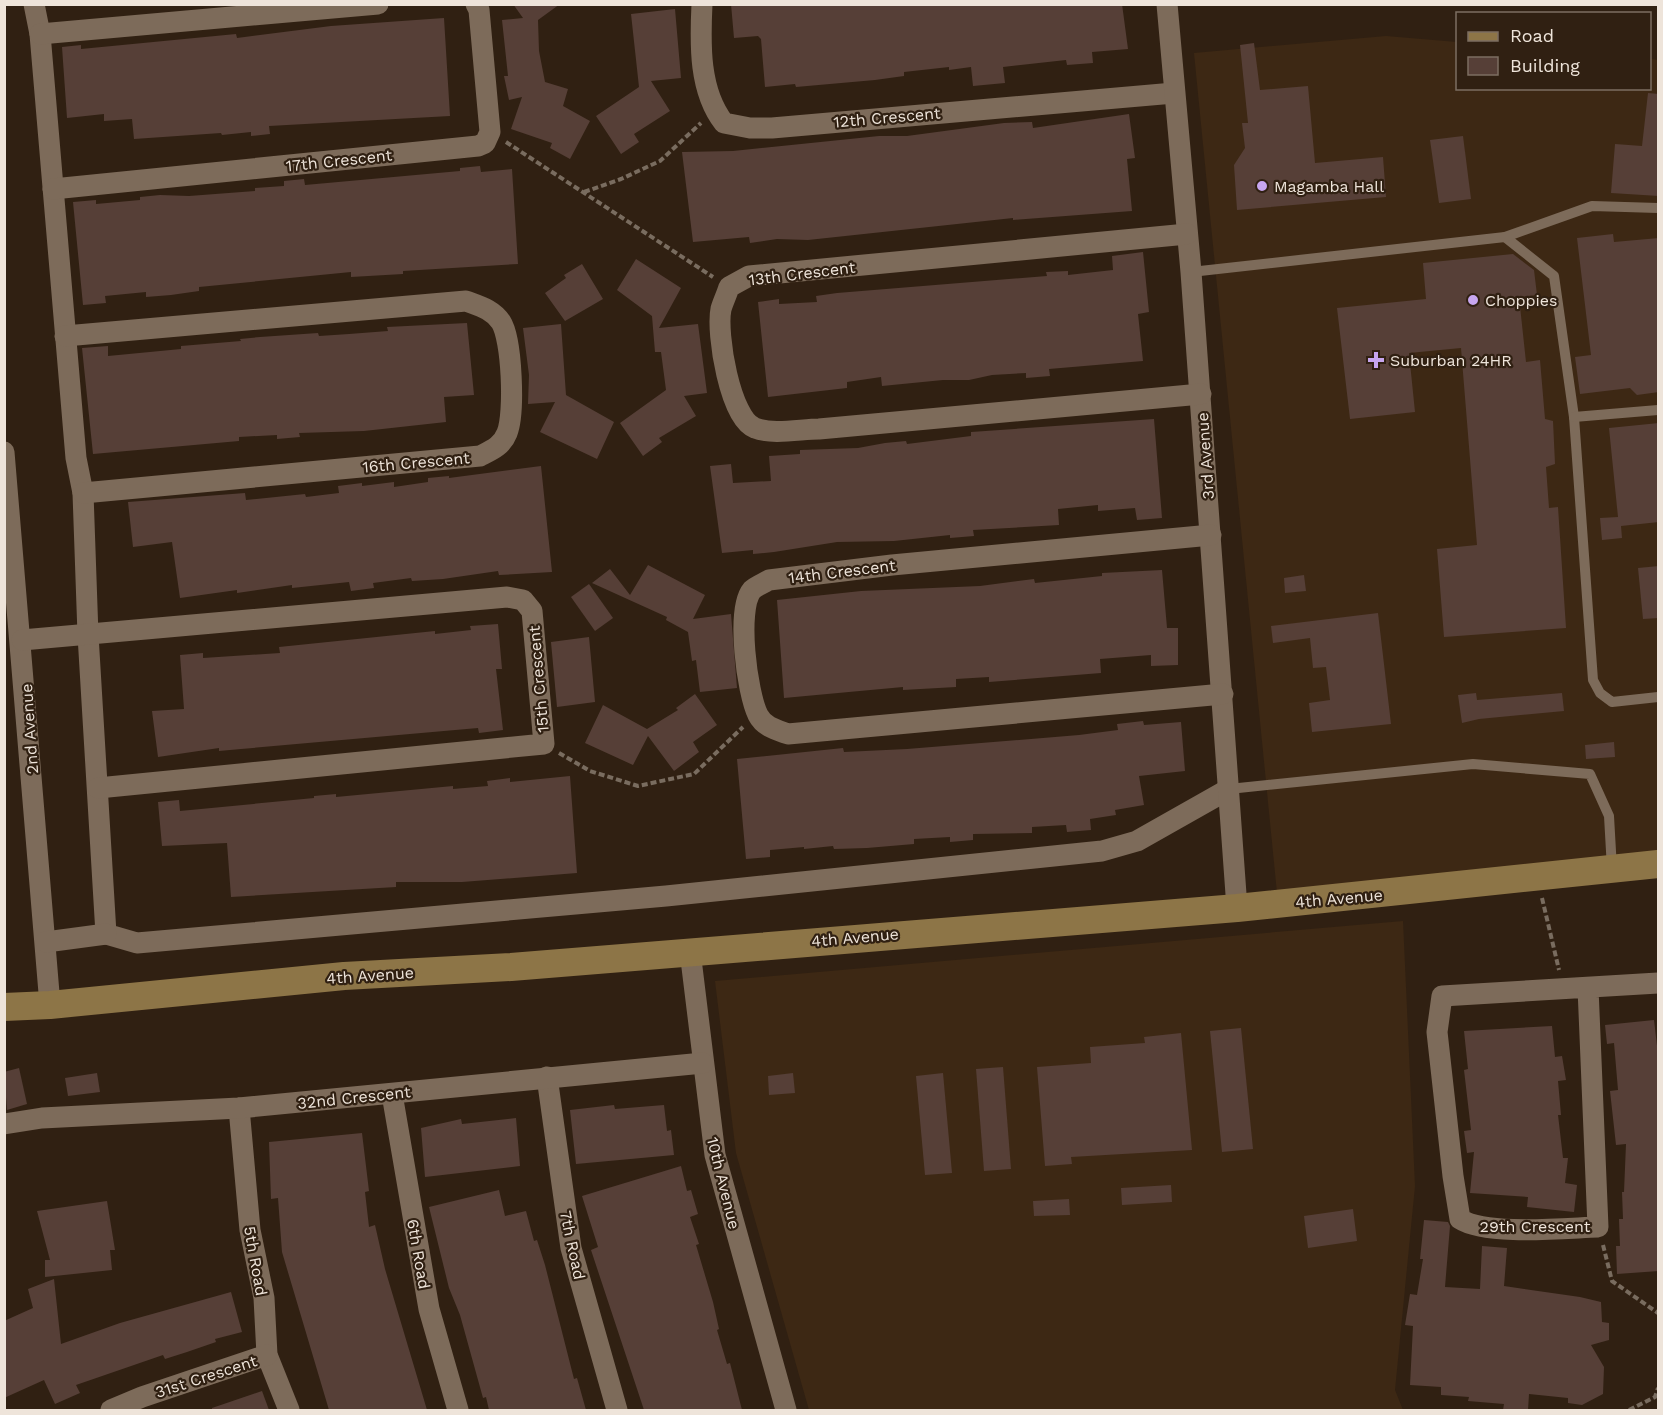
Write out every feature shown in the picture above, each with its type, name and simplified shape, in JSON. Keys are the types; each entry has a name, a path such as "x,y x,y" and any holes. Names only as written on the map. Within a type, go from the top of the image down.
{"street":[{"path":"34,4 40,34 76,458 83,493 88,635 106,934"},
{"path":"40,34 378,4"},
{"path":"476,4 479,10 490,132"},
{"path":"702,4 701,28 707,94 715,110"},
{"name":"3rd Avenue","path":"1167,4 1201,394 1237,908"},
{"name":"12th Crescent","path":"715,110 724,123 736,127 772,128 1174,93"},
{"name":"17th Crescent","path":"53,189 472,147 484,143 490,132"},
{"name":"13th Crescent","path":"1187,234 749,276 729,287 721,310 727,373 732,398 746,423 756,429 819,429 1201,394"},
{"name":"16th Crescent","path":"65,336 466,301 489,309 502,323 508,345 510,412 507,432 497,447 480,456 83,493"},
{"name":"2nd Avenue","path":"4,452 22,640 50,1005"},
{"name":"14th Crescent","path":"758,715 748,680 746,606 753,590 769,580 795,575 892,565 1211,535"},
{"name":"15th Crescent","path":"22,640 507,597 523,600 532,611 544,744 98,788"},
{"path":"758,715 769,728 788,734 1223,694"},
{"path":"46,942 106,934 137,943 666,896 1102,851 1137,841 1229,789"},
{"name":"4th Avenue","path":"4,1006 50,1005 344,976 511,967 1237,908 1659,864"},
{"name":"10th Avenue","path":"690,951 714,1155 786,1410"},
{"path":"1562,988 1659,983"},
{"name":"29th Crescent","path":"1562,988 1442,996 1437,1032 1453,1176 1460,1219 1478,1227 1598,1227 1588,988"},
{"name":"32nd Crescent","path":"4,1124 42,1118 239,1108 703,1063"},
{"name":"7th Road","path":"547,1077 571,1248 617,1410"},
{"name":"6th Road","path":"392,1094 429,1309 458,1410"},
{"name":"5th Road","path":"239,1108 250,1230 264,1298 267,1356 290,1410"},
{"name":"31st Crescent","path":"111,1410 142,1397 267,1356"}],"lane":[{"path":"1191,272 1505,237 1593,206 1659,208"},
{"path":"1505,237 1554,276 1574,417 1593,680 1600,693 1612,702 1659,697"},
{"path":"1574,417 1659,410"},
{"path":"1229,789 1473,764 1590,774 1609,816 1612,869"}],"path":[{"path":"584,192 621,179 660,160 715,110"},
{"path":"490,132 729,287"},
{"path":"544,744 590,771 638,786 694,774 730,736 758,715"},
{"path":"1537,878 1562,988"},
{"path":"1598,1227 1612,1281 1659,1313"},
{"path":"1629,1410 1655,1397 1659,1388"}],"shaded area":[{"path":"1386,36 1456,42 1456,90 1651,90 1651,59 1658,60 1658,855 1277,893 1194,53"},
{"path":"1403,921 1415,1186 1395,1390 1403,1410 809,1410 736,1153 715,981"}],"building":[{"path":"513,4 560,4 538,20 539,51 545,82 568,89 563,106 590,121 570,159 550,148 552,143 511,129 522,97 509,100 504,76 508,76 502,20 523,18"},
{"path":"731,4 1122,4 1128,49 1092,52 1093,63 1067,65 1066,60 1003,67 1005,83 973,86 971,67 949,70 949,67 904,72 904,76 875,80 796,87 795,84 765,87 761,39 758,36 734,38"},
{"path":"675,9 681,78 651,81 670,111 634,134 639,142 621,154 596,116 639,87 631,14"},
{"path":"444,18 450,116 269,126 270,134 251,136 251,132 134,139 132,119 104,121 104,114 67,118 62,47 81,45 81,49 236,34 237,38 331,26"},
{"path":"1254,43 1260,90 1308,86 1315,163 1383,157 1386,197 1237,210 1234,165 1245,148 1242,123 1248,123 1240,45"},
{"path":"1648,93 1659,94 1659,196 1611,193 1615,144 1642,146"},
{"path":"1129,114 1135,158 1127,159 1132,211 1013,220 1013,218 808,240 777,239 750,243 749,237 693,242 682,152 733,151 879,136 907,136 1004,123 1032,122 1033,128"},
{"path":"1463,136 1471,199 1439,203 1430,140"},
{"path":"480,166 481,172 512,169 518,264 403,271 403,274 351,277 351,272 199,287 199,291 171,295 146,297 146,292 105,296 106,303 83,305 73,202 96,200 96,204 140,200 140,197 160,195 189,196 255,191 255,188 284,186 284,181 304,179 305,185 460,171 460,168"},
{"path":"1613,234 1614,242 1659,238 1659,392 1637,395 1630,388 1580,394 1575,357 1591,355 1577,238"},
{"path":"1143,252 1149,312 1138,314 1143,361 1049,369 1050,376 1026,378 1026,373 992,375 969,380 882,386 881,377 847,382 847,388 768,397 758,302 779,299 779,304 817,302 816,296 837,293 1047,276 1046,272 1068,271 1068,275 1113,270 1112,256"},
{"path":"1513,254 1534,270 1537,295 1519,297 1526,362 1540,360 1545,419 1553,421 1555,464 1546,467 1549,508 1558,507 1566,628 1444,637 1437,549 1477,545 1461,348 1409,353 1415,412 1350,419 1337,308 1426,299 1423,263"},
{"path":"636,259 681,288 659,328 698,324 707,393 684,396 696,416 659,438 662,442 643,456 620,423 666,390 661,352 655,352 652,316 617,290"},
{"path":"582,264 603,299 565,321 545,293 566,278 564,275"},
{"path":"467,323 474,395 444,397 446,422 364,431 299,433 300,437 277,439 277,435 239,437 239,441 93,454 82,348 108,346 108,356 181,349 181,346 241,341 240,339 260,337 318,333 319,336 349,334 388,331 387,327"},
{"path":"561,324 566,395 614,422 597,459 540,432 555,402 528,404 529,375 523,328"},
{"path":"1154,419 1162,518 1137,520 1135,508 1098,511 1098,505 1058,509 1059,525 973,530 974,536 950,538 950,535 894,541 837,542 774,552 753,554 753,550 722,553 710,466 731,464 733,483 771,481 769,456 800,454 800,450 858,448 906,441 907,444 971,436 971,432"},
{"path":"1659,423 1659,522 1621,526 1622,538 1602,540 1600,518 1618,517 1609,428"},
{"path":"541,466 552,572 499,575 498,571 443,579 412,581 411,578 373,583 374,588 351,591 349,582 292,588 292,585 180,598 172,542 133,547 128,502 245,493 246,500 305,494 306,497 339,493 338,486 394,482 394,487 428,482 428,478 449,476 449,478"},
{"path":"648,565 705,595 693,619 731,614 737,688 700,692 696,660 692,661 688,632 666,620 667,617 592,583 610,569 630,595"},
{"path":"1659,566 1659,618 1643,619 1638,568"},
{"path":"1162,570 1167,628 1178,628 1178,665 1151,666 1151,655 1100,659 1101,673 989,682 989,677 956,679 956,687 903,690 903,687 784,698 777,600 861,591 980,586 1034,579 1035,583 1102,576 1102,573"},
{"path":"1304,575 1306,591 1285,593 1284,578"},
{"path":"589,584 613,618 595,631 571,597"},
{"path":"1378,613 1391,724 1312,732 1309,703 1330,700 1326,667 1313,668 1310,638 1273,643 1271,626"},
{"path":"498,624 502,669 496,669 503,730 479,733 478,728 219,751 219,748 158,757 152,711 184,709 180,655 203,653 203,658 280,653 279,647 435,631 435,634 471,630 470,626"},
{"path":"589,637 595,702 557,707 551,642"},
{"path":"1476,693 1477,700 1562,693 1564,711 1479,719 1462,723 1458,695"},
{"path":"695,694 717,725 693,742 699,752 674,771 648,736 633,765 585,743 603,705 647,729 678,710 676,708"},
{"path":"1143,721 1144,725 1181,722 1185,771 1139,776 1144,805 1115,810 1116,815 1090,819 1091,830 1067,832 1066,825 1032,827 1032,833 973,834 973,840 950,842 950,837 914,839 914,844 867,848 834,849 833,846 804,849 804,847 770,850 770,857 746,859 737,759 843,748 844,752 907,749 1079,735 1118,730 1117,724"},
{"path":"1614,742 1615,757 1586,759 1585,745"},
{"path":"570,776 577,873 462,882 396,882 396,887 231,897 227,843 162,846 158,802 179,800 180,811 336,794 336,797 453,786 453,789 488,786 487,781 510,778 510,782"},
{"path":"1654,1020 1659,1063 1659,1271 1617,1274 1616,1246 1620,1246 1619,1219 1623,1219 1622,1192 1624,1192 1626,1144 1616,1145 1610,1091 1618,1090 1614,1043 1607,1044 1605,1025"},
{"path":"1552,1026 1555,1057 1562,1056 1566,1080 1558,1081 1561,1115 1558,1115 1563,1158 1568,1158 1565,1183 1577,1185 1574,1212 1527,1207 1528,1197 1470,1193 1474,1152 1467,1153 1464,1131 1471,1130 1464,1070 1468,1069 1464,1031"},
{"path":"1241,1028 1253,1149 1222,1152 1210,1031"},
{"path":"1181,1033 1192,1150 1071,1157 1072,1164 1045,1166 1037,1067 1091,1063 1090,1047 1145,1043 1144,1037"},
{"path":"1003,1067 1011,1169 984,1171 976,1069"},
{"path":"19,1068 27,1104 7,1110 4,1072"},
{"path":"97,1073 100,1092 68,1096 65,1078"},
{"path":"793,1073 795,1093 769,1095 768,1076"},
{"path":"943,1073 952,1173 925,1175 916,1076"},
{"path":"614,1105 615,1109 664,1105 667,1131 671,1130 674,1155 576,1164 570,1110"},
{"path":"516,1118 520,1166 425,1177 421,1128 461,1119 462,1124"},
{"path":"362,1133 369,1191 365,1192 369,1227 375,1225 385,1269 427,1410 329,1410 282,1252 278,1198 271,1199 269,1142"},
{"path":"681,1166 687,1191 691,1190 698,1214 690,1217 713,1302 719,1329 717,1330 727,1364 730,1363 742,1410 644,1410 591,1250 598,1247 582,1196"},
{"path":"1171,1185 1172,1202 1122,1205 1121,1188"},
{"path":"499,1190 505,1216 526,1211 534,1241 537,1240 545,1265 574,1379 577,1378 586,1410 489,1410 486,1397 483,1398 460,1315 449,1288 429,1207"},
{"path":"1069,1199 1070,1215 1034,1216 1033,1201"},
{"path":"107,1201 115,1250 110,1250 112,1270 45,1277 45,1260 50,1260 37,1211"},
{"path":"1353,1209 1357,1241 1308,1248 1304,1216"},
{"path":"1424,1220 1448,1222 1450,1226 1445,1287 1480,1289 1482,1246 1507,1248 1504,1286 1601,1302 1602,1322 1609,1323 1609,1340 1591,1345 1604,1367 1603,1394 1582,1405 1568,1403 1568,1398 1529,1394 1528,1410 1503,1410 1504,1404 1468,1401 1469,1397 1441,1395 1441,1387 1410,1385 1413,1326 1405,1325 1410,1294 1417,1295 1423,1259 1420,1259"},
{"path":"54,1279 61,1344 120,1323 231,1292 242,1332 215,1339 216,1342 187,1352 165,1359 163,1355 76,1385 80,1393 55,1404 44,1380 4,1398 4,1321 33,1308 28,1289"},
{"path":"262,1391 269,1410 212,1410 212,1408"}],"place":[{"name":"Magamba Hall","path":"1262,186"},
{"name":"Choppies","path":"1473,300"},
{"name":"Suburban 24HR","path":"1376,360"}]}
